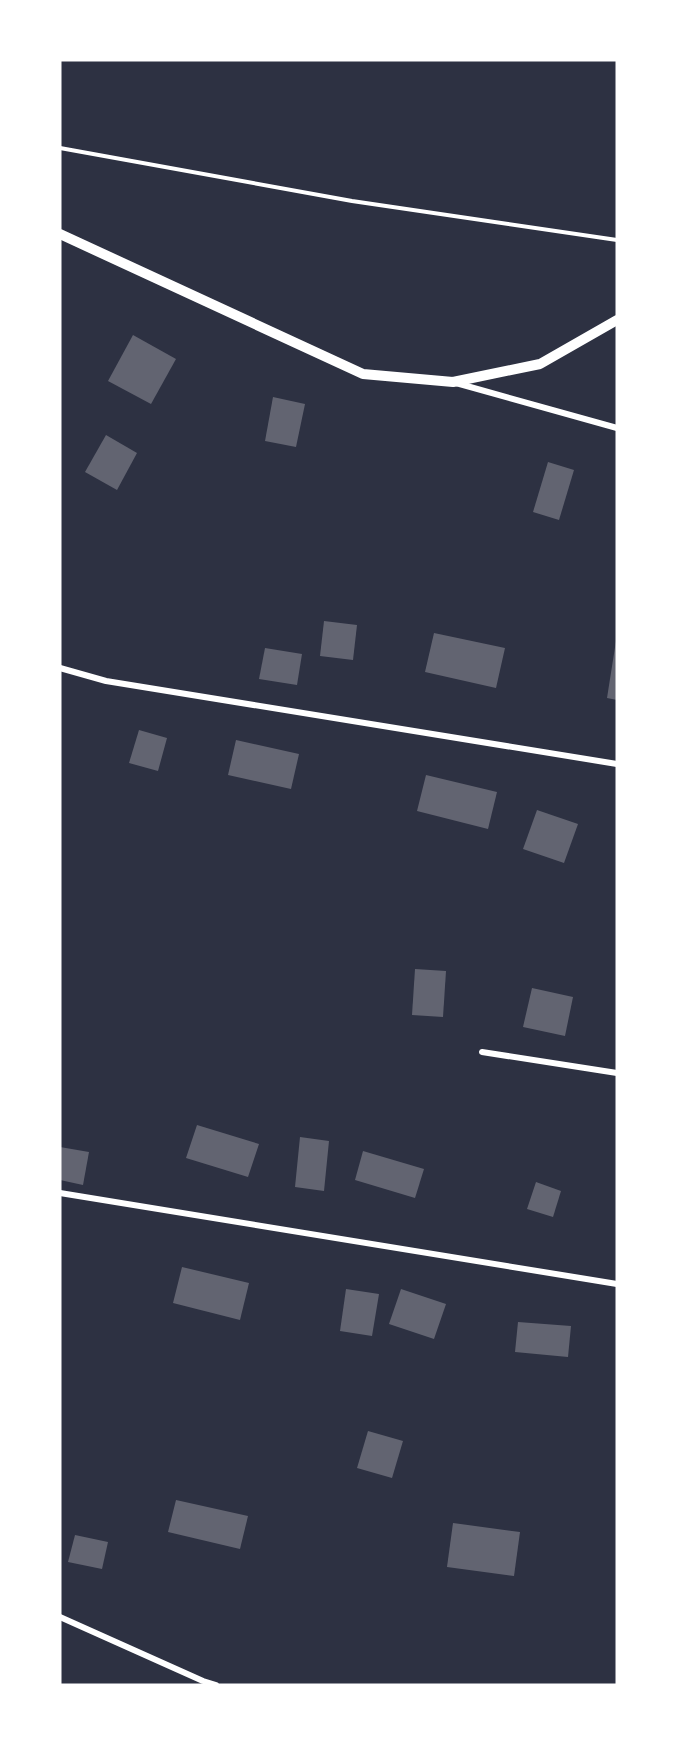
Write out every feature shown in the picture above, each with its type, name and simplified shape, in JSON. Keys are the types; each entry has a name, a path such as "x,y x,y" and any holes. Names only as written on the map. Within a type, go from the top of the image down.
{"street":[{"path":"60,234 363,374 453,382 617,429"},
{"path":"453,382 540,364 617,320"},
{"path":"60,668 106,681 617,764"},
{"path":"482,1052 617,1073"},
{"path":"60,1193 617,1284"},
{"path":"60,1617 216,1685"}],"path":[{"path":"60,148 352,201 617,240"}],"building":[{"path":"133,335 176,359 151,404 108,381"},
{"path":"273,397 305,404 296,447 265,441"},
{"path":"106,435 137,453 117,490 85,472"},
{"path":"548,462 574,470 559,520 533,512"},
{"path":"324,621 357,625 353,660 320,656"},
{"path":"434,633 505,648 496,688 425,672"},
{"path":"617,641 617,700 607,698"},
{"path":"265,648 302,654 297,685 259,679"},
{"path":"139,730 167,738 158,771 129,763"},
{"path":"236,740 299,754 291,789 228,775"},
{"path":"426,775 497,792 488,829 417,811"},
{"path":"537,810 578,824 564,863 523,849"},
{"path":"415,969 446,971 443,1017 412,1015"},
{"path":"532,988 573,997 565,1036 523,1027"},
{"path":"197,1125 259,1144 248,1177 186,1158"},
{"path":"300,1137 329,1141 324,1191 295,1187"},
{"path":"60,1147 89,1152 83,1185 60,1180"},
{"path":"363,1151 424,1169 415,1198 355,1180"},
{"path":"536,1182 561,1191 553,1217 527,1209"},
{"path":"182,1267 249,1283 240,1320 173,1303"},
{"path":"346,1289 379,1294 372,1336 340,1331"},
{"path":"401,1289 446,1304 434,1339 389,1324"},
{"path":"518,1322 571,1326 568,1357 515,1352"},
{"path":"368,1431 403,1441 392,1478 357,1468"},
{"path":"176,1500 248,1516 240,1549 168,1532"},
{"path":"453,1523 520,1532 514,1576 447,1567"},
{"path":"75,1535 108,1542 102,1569 68,1562"}]}
